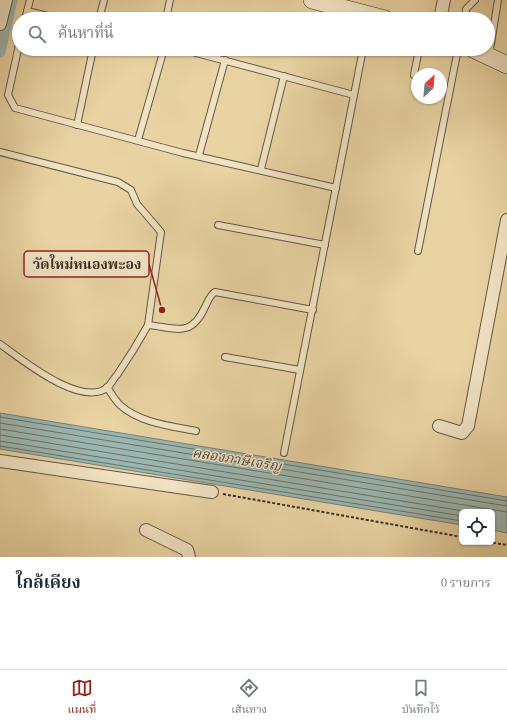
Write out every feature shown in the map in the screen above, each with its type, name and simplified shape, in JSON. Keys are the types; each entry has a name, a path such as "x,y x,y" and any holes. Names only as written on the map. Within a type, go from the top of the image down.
{"main road":[{"path":"312,0 354,12"},
{"path":"489,56 507,64"}],"street":[{"path":"0,24 6,0"},
{"path":"441,12 444,0"},
{"path":"439,426 462,433 468,426 507,220"},
{"path":"0,461 212,492"},
{"path":"146,530 187,550 189,557"}],"lane":[{"path":"30,0 27,11 31,12"},
{"path":"101,12 104,0"},
{"path":"167,12 170,0"},
{"path":"466,12 466,9 475,0"},
{"path":"495,19 498,0"},
{"path":"17,56 8,95 10,102 15,108 183,153 199,155 261,169 336,188"},
{"path":"77,125 92,56"},
{"path":"138,140 162,56"},
{"path":"209,56 354,95"},
{"path":"284,453 362,56"},
{"path":"415,68 418,56"},
{"path":"418,251 457,56"},
{"path":"199,155 225,60"},
{"path":"261,169 284,76"},
{"path":"0,152 118,182 131,190 137,204 161,232 148,326 131,355 107,387 94,393 87,393 49,379 0,344"},
{"path":"218,225 325,245"},
{"path":"148,326 185,328 193,326 199,320 212,294 216,292 313,310"},
{"path":"225,357 300,370"},
{"path":"107,387 120,405 149,421 196,431"}],"path":[{"path":"212,492 459,536"},
{"path":"495,543 507,546"}],"water":[{"name":"คลองภาษีเจริญ","path":"0,413 507,497 507,533 495,531 495,509 459,509 459,525 0,449"}],"waterway":[{"path":"0,52 12,0"}],"place":[{"name":"วัดใหม่หนองพะอง","path":"162,310"}]}
